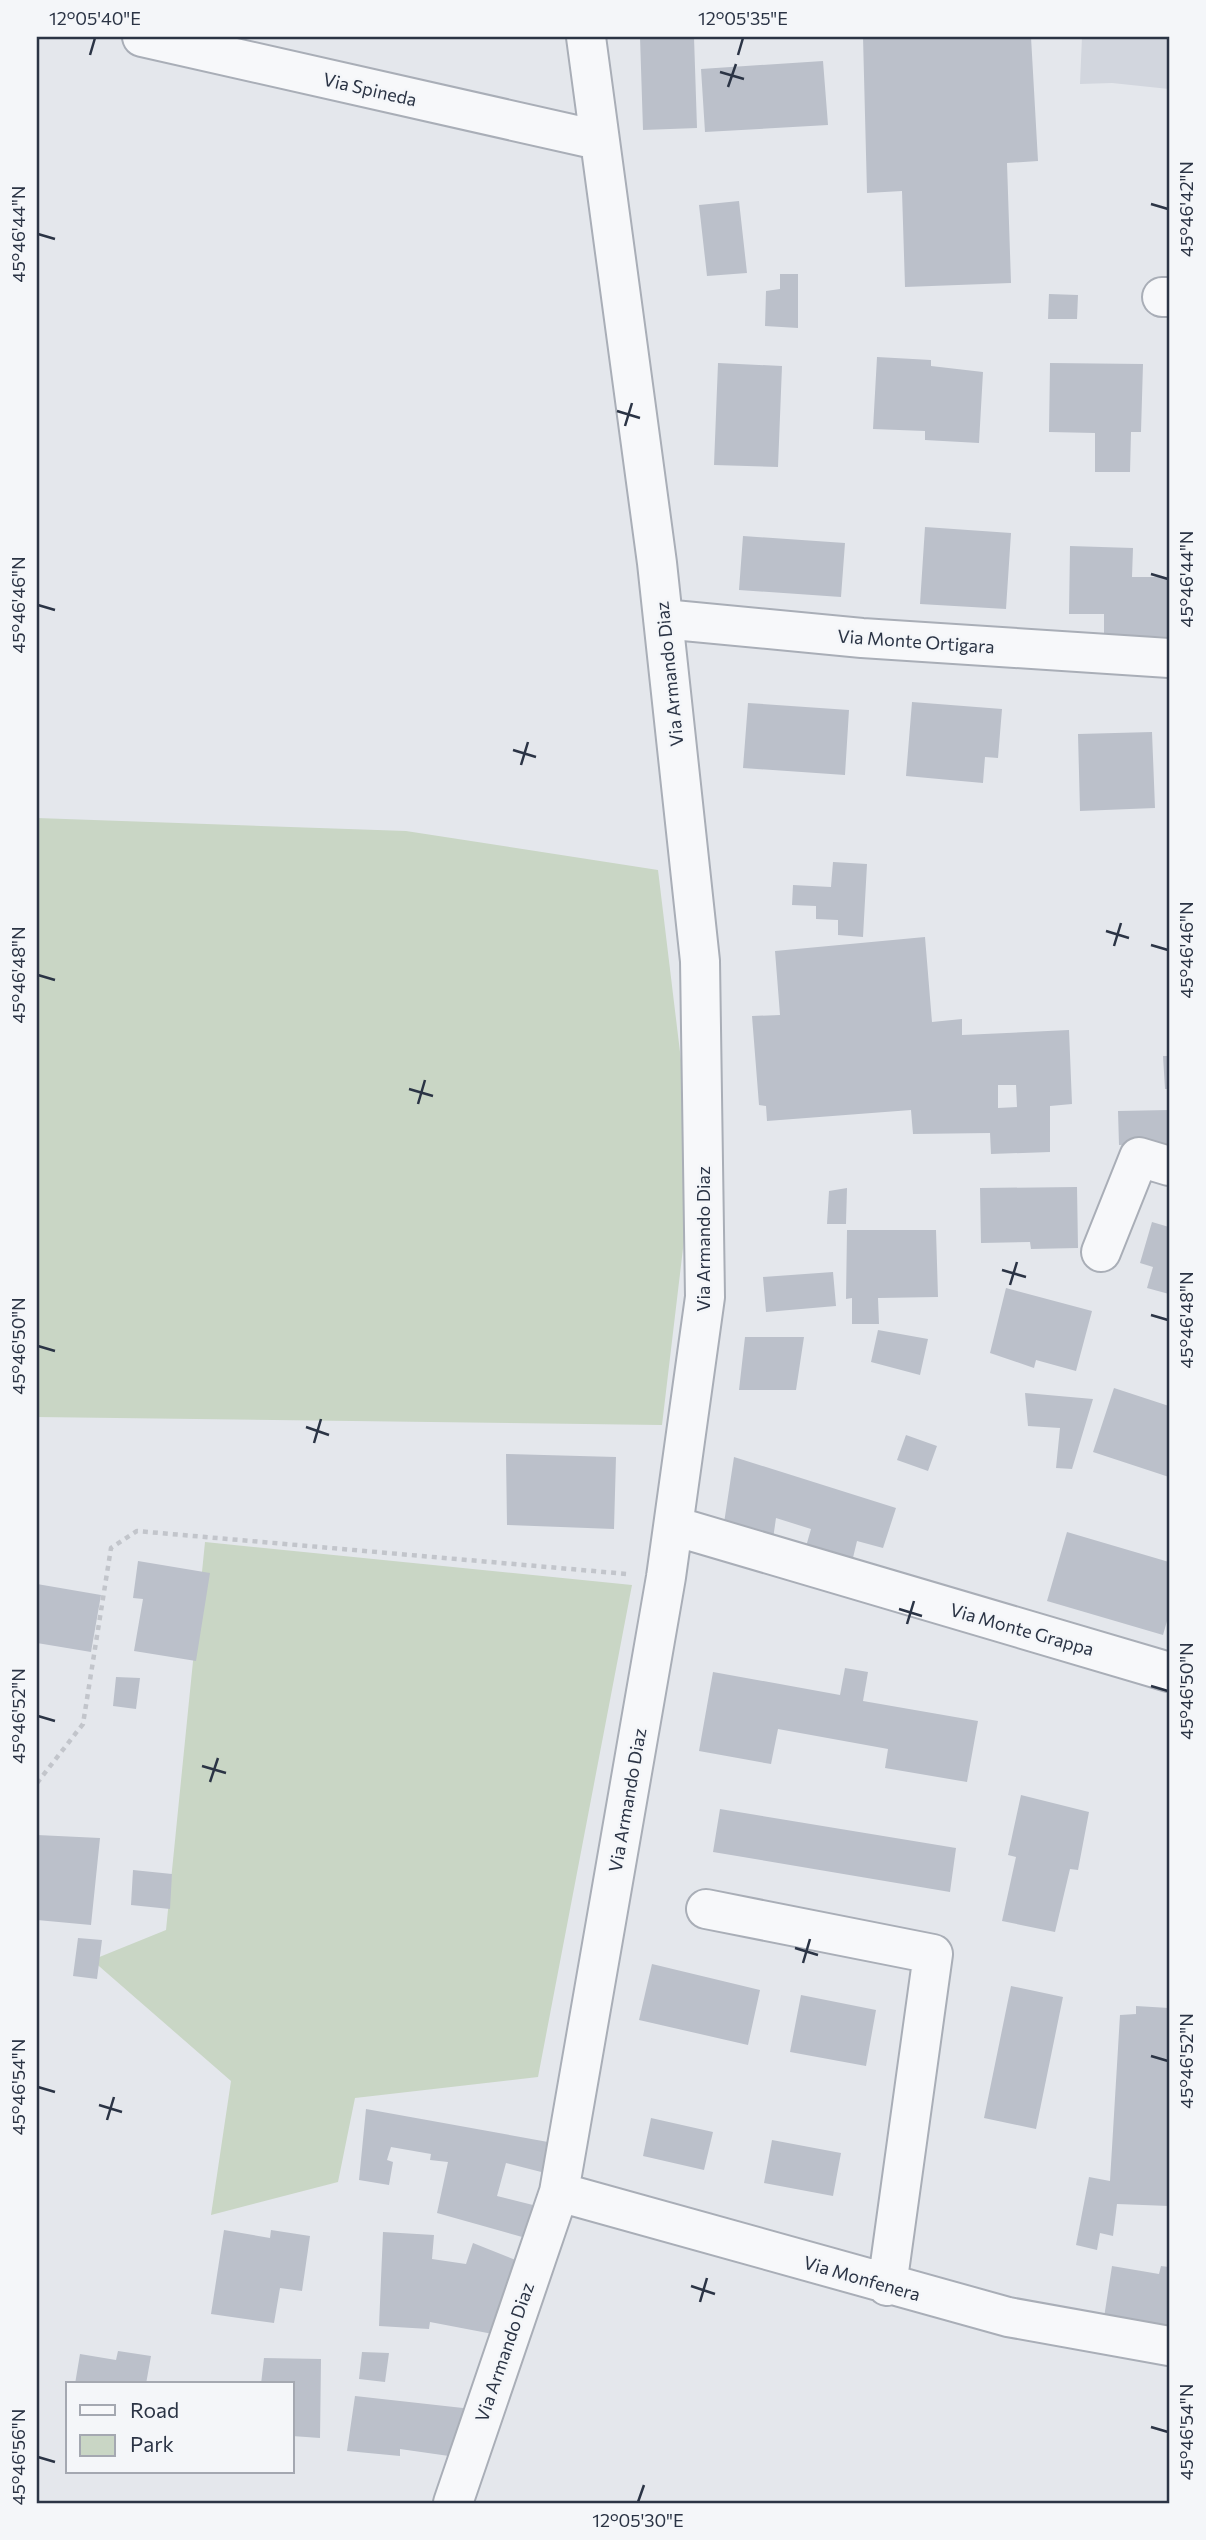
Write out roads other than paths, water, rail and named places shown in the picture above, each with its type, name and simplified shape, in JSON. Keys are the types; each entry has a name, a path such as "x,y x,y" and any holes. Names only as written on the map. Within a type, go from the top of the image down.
{"street":[{"name":"Via Spineda","path":"142,37 598,140"},
{"name":"Via Armando Diaz","path":"453,2503 559,2192 667,1577 705,1297 700,961 663,619 586,37"},
{"name":"Via Monte Ortigara","path":"663,619 862,638 1169,657"},
{"path":"1101,1252 1139,1157 1169,1166"},
{"name":"Via Monte Grappa","path":"674,1526 1169,1672"},
{"path":"706,1909 933,1954 887,2286"},
{"name":"Via Monfenera","path":"559,2192 887,2286 1008,2317 1169,2346"}]}
